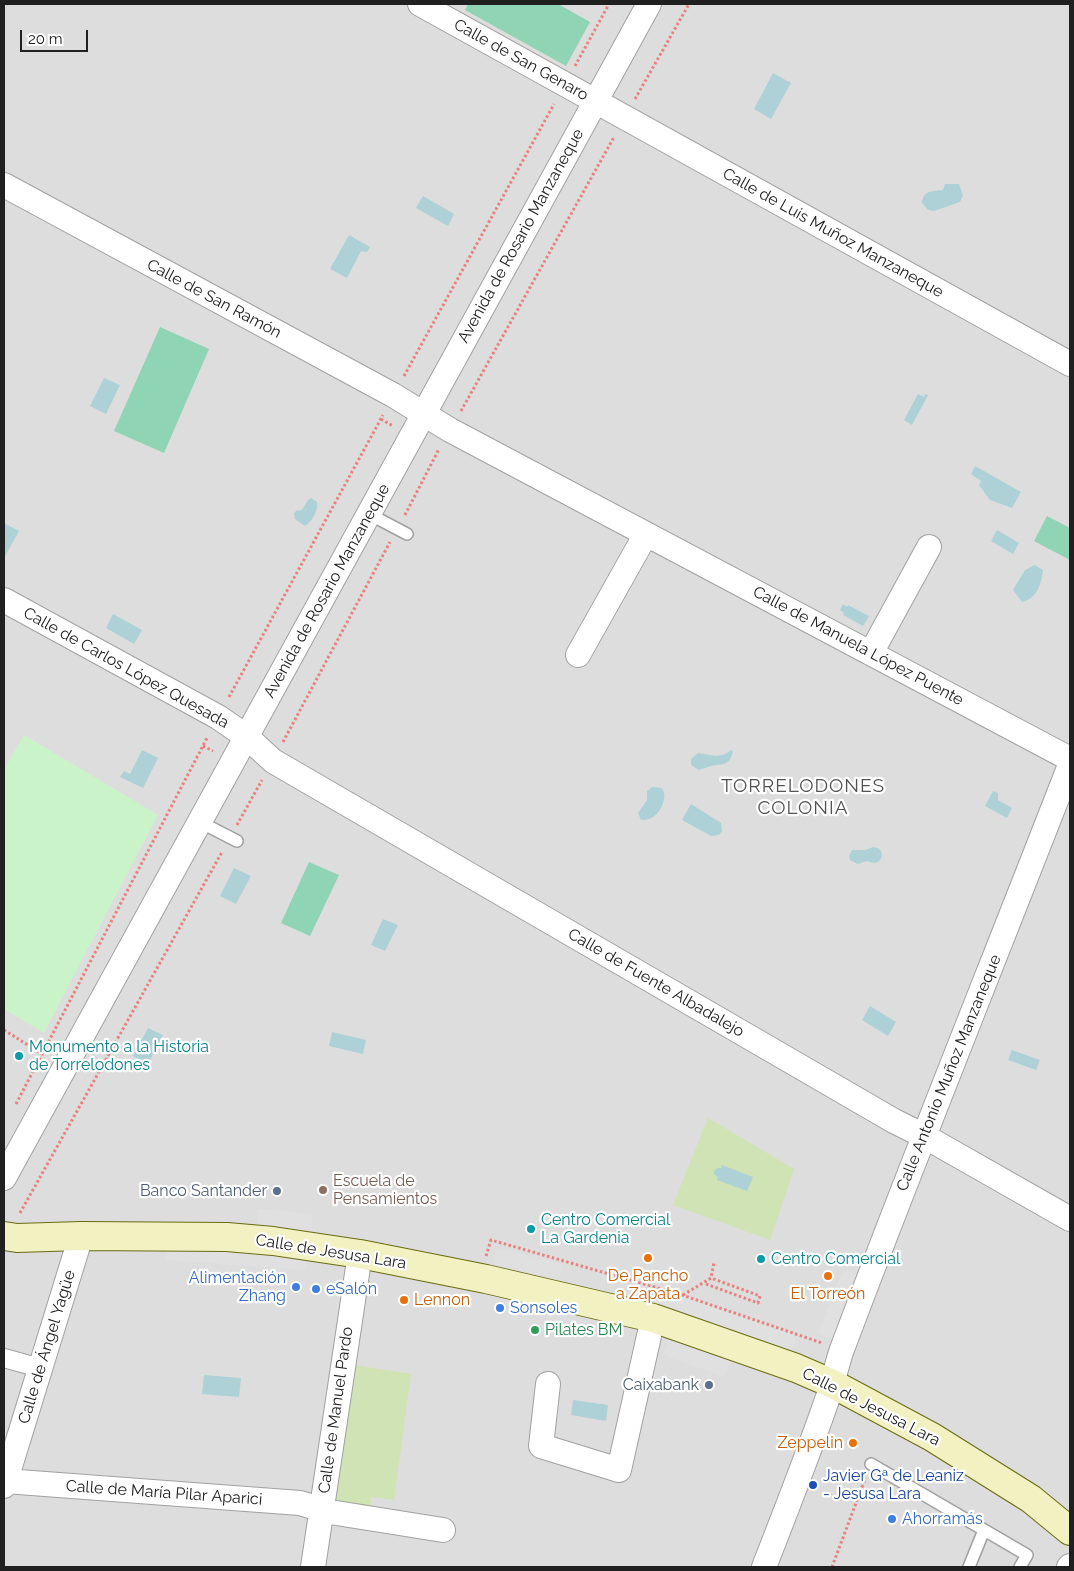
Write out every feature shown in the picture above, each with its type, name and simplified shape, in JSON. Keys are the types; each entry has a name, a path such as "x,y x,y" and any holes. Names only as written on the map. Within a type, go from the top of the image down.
{"main road":[{"name":"Calle de Jesusa Lara","path":"10,1237 227,1237 274,1240 360,1254 486,1279 653,1318 796,1368 833,1384 932,1437 1031,1499 1070,1531"}],"street":[{"name":"Calle de San Genaro","path":"420,4 566,83 595,102"},
{"name":"Avenida de Rosario Manzaneque","path":"4,1178 649,4"},
{"name":"Calle de Luis Muñoz Manzaneque","path":"595,102 1070,364"},
{"name":"Calle de San Ramón","path":"4,185 393,395 424,414"},
{"name":"Calle de Manuela López Puente","path":"424,414 450,430 1070,759"},
{"path":"578,655 646,534"},
{"path":"871,653 929,547"},
{"name":"Calle de Carlos López Quesada","path":"4,600 218,717 247,738"},
{"name":"Calle de Fuente Albadalejo","path":"247,738 273,760 894,1121 1070,1219"},
{"name":"Calle Antonio Muñoz Manzaneque","path":"764,1567 833,1384 841,1350 1070,764"},
{"name":"Calle de Ángel Yagüe","path":"4,1484 81,1236"},
{"name":"Calle de Manuel Pardo","path":"313,1567 360,1254"},
{"path":"548,1384 541,1446 619,1470 653,1318"},
{"path":"4,1358 40,1368"},
{"name":"Calle de María Pilar Aparici","path":"4,1484 300,1503 322,1508 330,1512 443,1530"}],"lane":[{"path":"369,514 402,531"},
{"path":"200,822 234,839"},
{"path":"871,1464 1027,1555 1020,1567"},
{"path":"969,1567 984,1530"}],"path":[{"path":"12,1111 218,717 609,4"},
{"path":"10,1237 20,1213 234,839 273,760 402,531 450,430 689,4"},
{"path":"4,1030 42,1054"},
{"path":"682,1295 711,1278 714,1262"},
{"path":"706,1284 758,1302 760,1296 711,1278"},
{"path":"832,1567 871,1464"}],"shaded area":[{"path":"4,4 1070,4 1070,1567 4,1567"},
{"path":"258,1209 313,1214 311,1232 257,1226"},
{"path":"167,1247 307,1257 306,1270 166,1260"},
{"path":"497,1248 563,1264 559,1280 493,1264"},
{"path":"843,1270 856,1275 832,1339 818,1333"},
{"path":"663,1288 797,1336 792,1351 657,1304"},
{"path":"669,1337 731,1359 725,1377 663,1355"}],"green space":[{"path":"468,4 558,4 590,22 566,66 465,10"},
{"path":"160,327 209,349 164,453 114,431"},
{"path":"1047,516 1070,528 1070,560 1034,541"},
{"path":"24,735 158,815 44,1033 4,1009 4,769"},
{"path":"309,862 339,875 310,936 281,923"},
{"path":"708,1118 794,1169 770,1240 673,1205"},
{"path":"354,1365 411,1374 394,1500 371,1497 370,1513 334,1508"}],"water":[{"path":"773,73 791,83 771,119 754,109"},
{"path":"945,184 959,184 963,195 960,202 934,211 928,210 922,203 924,196 929,192 943,190"},
{"path":"423,196 454,214 448,226 416,208"},
{"path":"349,235 370,247 367,252 361,251 347,278 330,269"},
{"path":"104,378 120,385 106,414 90,406"},
{"path":"918,394 924,397 925,394 928,395 912,425 904,420"},
{"path":"975,466 1021,492 1012,508 990,500 979,485 981,481 971,474"},
{"path":"311,498 317,502 317,508 305,526 295,519 294,513 302,510"},
{"path":"4,523 19,531 4,558"},
{"path":"997,530 1019,543 1013,554 991,541"},
{"path":"1035,565 1043,570 1040,585 1032,597 1022,602 1013,590 1025,570"},
{"path":"843,604 869,616 863,626 843,615 844,613 840,610"},
{"path":"113,614 142,630 134,644 106,628"},
{"path":"142,750 158,758 143,788 120,777 124,771 130,774"},
{"path":"731,750 733,751 728,762 699,770 691,765 691,759 698,753 723,755"},
{"path":"652,787 661,788 664,791 662,807 653,817 641,820 638,813 647,800 647,791"},
{"path":"993,791 998,793 998,800 1012,808 1007,818 985,806"},
{"path":"691,804 721,823 722,831 719,835 711,836 682,820"},
{"path":"873,847 878,848 882,853 882,857 878,862 867,861 858,864 850,860 849,856 852,850 865,850"},
{"path":"234,868 251,876 236,904 220,896"},
{"path":"383,919 398,925 385,951 371,945"},
{"path":"870,1006 896,1022 888,1036 862,1020"},
{"path":"148,1028 163,1035 148,1064 133,1056"},
{"path":"332,1032 366,1040 363,1054 329,1046"},
{"path":"1012,1050 1040,1060 1036,1070 1008,1060"},
{"path":"722,1165 753,1177 747,1191 717,1180 718,1177 714,1174 714,1171 721,1168"},
{"path":"204,1375 241,1378 239,1397 202,1394"},
{"path":"573,1400 608,1405 606,1421 571,1415"}],"place":[{"name":"Monumento a la Historia de Torrelodones","path":"19,1056"},
{"name":"Escuela de Pensamientos","path":"323,1190"},
{"name":"Banco Santander","path":"277,1191"},
{"name":"Centro Comercial La Gardenia","path":"531,1229"},
{"name":"De Pancho a Zapata","path":"648,1258"},
{"name":"Centro Comercial","path":"761,1259"},
{"name":"El Torreón","path":"828,1276"},
{"name":"Alimentación Zhang","path":"296,1287"},
{"name":"eSalón","path":"316,1289"},
{"name":"Lennon","path":"404,1300"},
{"name":"Sonsoles","path":"500,1308"},
{"name":"Pilates BM","path":"535,1330"},
{"name":"Caixabank","path":"709,1385"},
{"name":"Zeppelin","path":"853,1443"},
{"name":"Javier Gª de Leaniz - Jesusa Lara","path":"813,1485"},
{"name":"Ahorramás","path":"892,1519"}],"district":[{"name":"TORRELODONES COLONIA","path":"803,797"}]}
